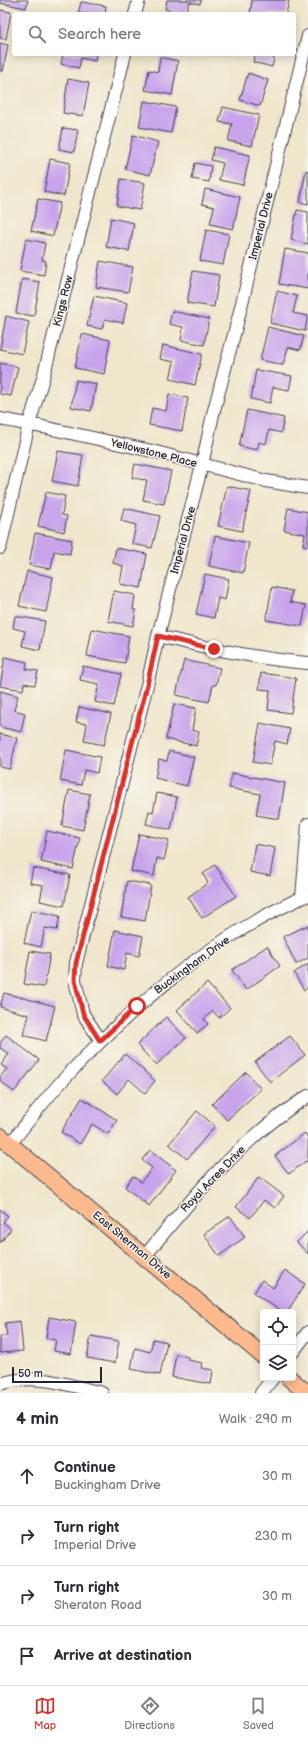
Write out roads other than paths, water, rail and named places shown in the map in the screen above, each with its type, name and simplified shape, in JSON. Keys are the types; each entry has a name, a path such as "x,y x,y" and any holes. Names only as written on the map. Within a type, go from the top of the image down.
{"main road":[{"name":"East Sherman Drive","path":"5,1140 260,1353"},
{"path":"293,1381 307,1393"}],"street":[{"path":"136,12 139,0"},
{"name":"Imperial Drive","path":"100,1041 83,1014 75,980 76,963 147,685 308,36"},
{"name":"Kings Row","path":"0,548 29,424 43,378 124,56"},
{"name":"Yellowstone Place","path":"0,419 152,451 266,482 308,488"},
{"path":"158,636 279,661 308,663"},
{"path":"305,896 308,824"},
{"name":"Buckingham Drive","path":"5,1140 100,1041 137,1006 196,961 262,916 305,896"},
{"name":"Royal Acres Drive","path":"145,1256 192,1198 237,1152 273,1120 308,1096"},
{"path":"296,1348 308,1332"},
{"path":"0,1384 14,1379 47,1380 102,1393"},
{"path":"261,1393 271,1381"}]}
